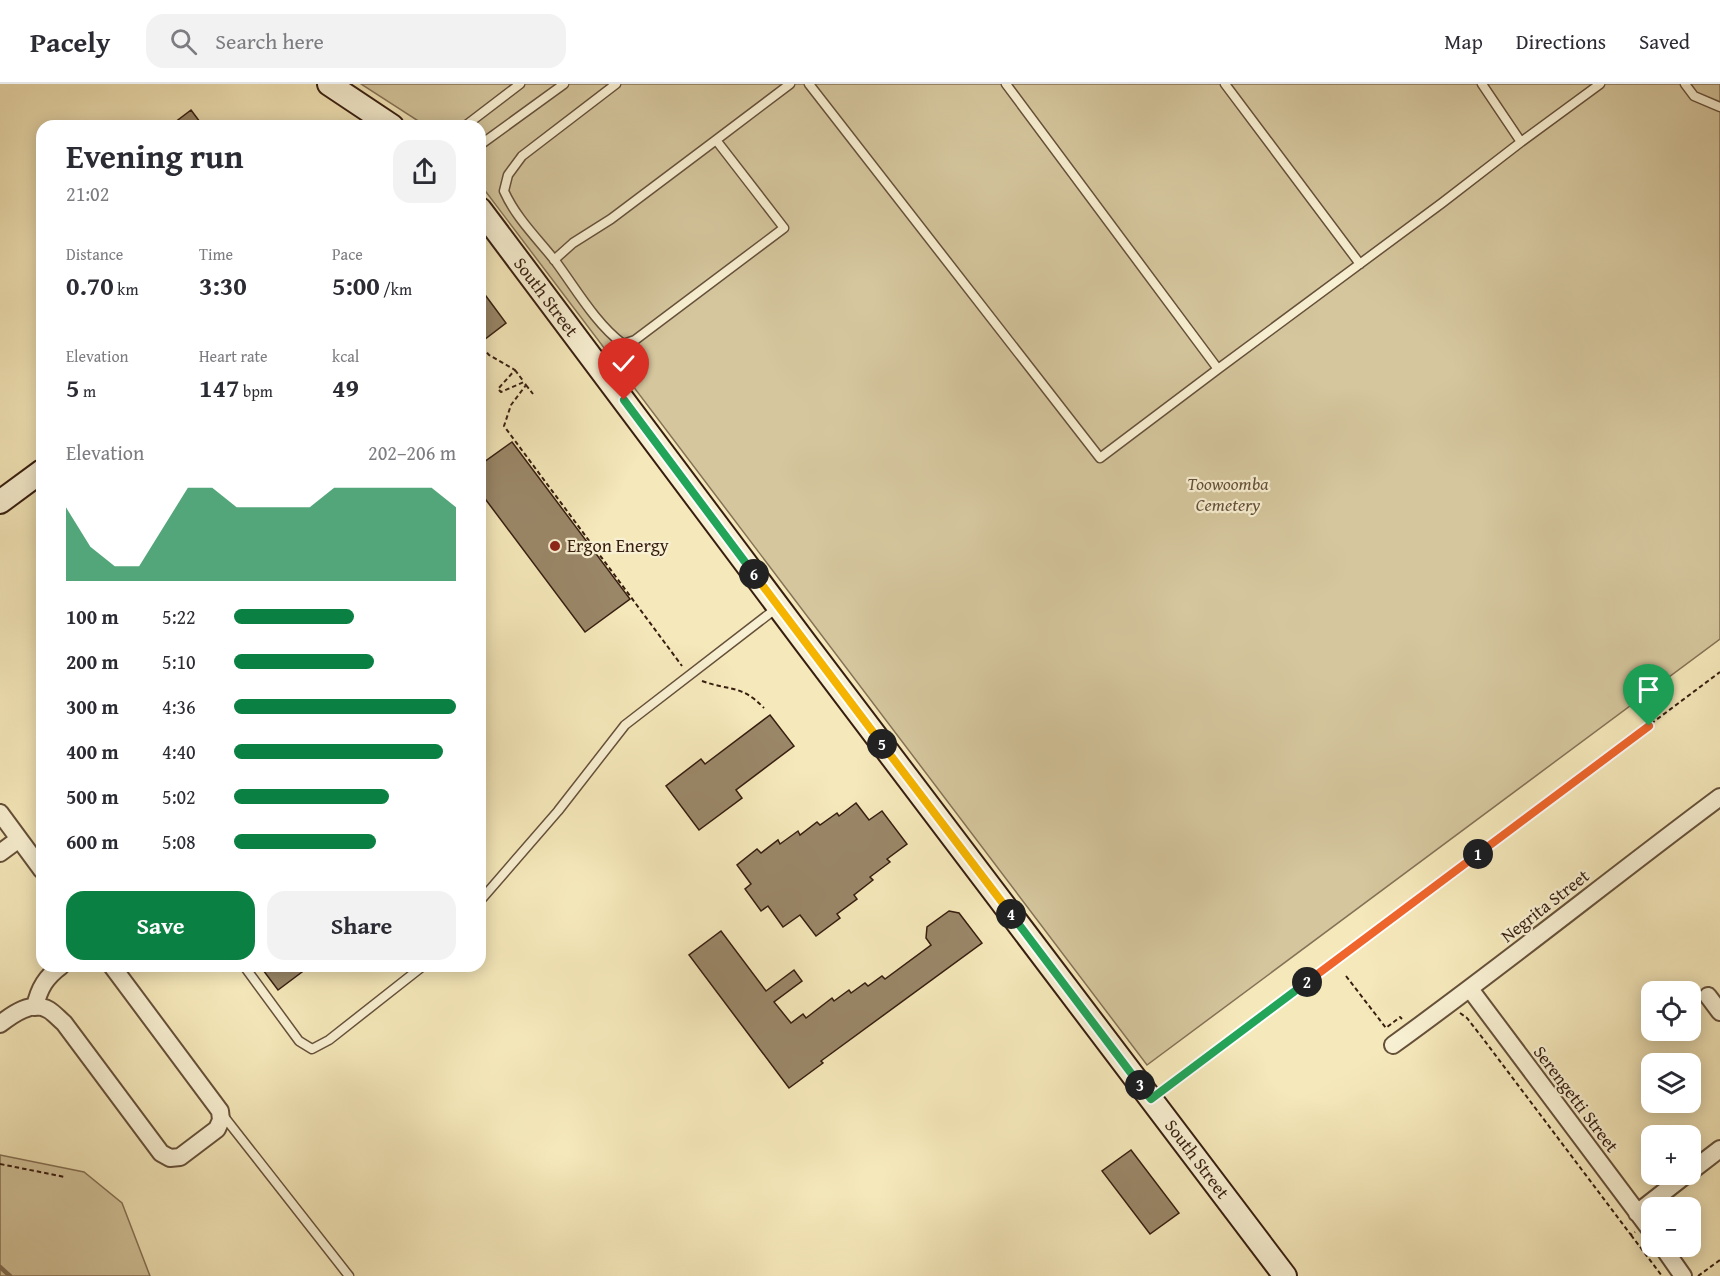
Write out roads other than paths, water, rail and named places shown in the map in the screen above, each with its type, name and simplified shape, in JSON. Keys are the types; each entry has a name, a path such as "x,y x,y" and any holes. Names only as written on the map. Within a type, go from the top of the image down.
{"street":[{"path":"329,84 383,120"},
{"name":"South Street","path":"486,217 1285,1276"},
{"path":"0,502 36,475"},
{"name":"Negrita Street","path":"1393,1045 1473,994 1635,860 1720,797"},
{"path":"0,813 36,862"},
{"path":"0,853 19,839"},
{"path":"35,1006 44,981 54,972"},
{"path":"0,1024 17,1011 35,1006 48,1009 64,1023 161,1153 170,1158 180,1157 217,1129 221,1120 220,1111 116,972"},
{"name":"Serengetti Street","path":"1473,994 1641,1218"},
{"path":"1708,996 1720,1012"},
{"path":"1701,1164 1720,1149"},
{"path":"1668,1197 1678,1185"},
{"path":"1670,1257 1683,1276"}],"lane":[{"path":"473,120 520,84"},
{"path":"486,142 564,84"},
{"path":"616,84 522,156 508,175 504,191 511,206 610,334 623,345 635,340 784,228 716,140"},
{"path":"554,260 573,243 611,219 790,84"},
{"path":"809,84 1100,458 1600,84"},
{"path":"1006,84 1218,369"},
{"path":"1225,84 1360,264"},
{"path":"1482,84 1521,142"},
{"path":"1685,84 1694,96 1720,106"},
{"path":"486,894 558,811 626,725 779,607"},
{"path":"248,972 299,1041 312,1049 329,1040 415,972"},
{"path":"220,1111 349,1276"}],"waterway":[{"path":"0,1267 10,1276"}],"place":[{"name":"Ergon Energy","path":"555,546"}],"park label":[{"name":"Toowoomba Cemetery","path":"1228,494"}]}
